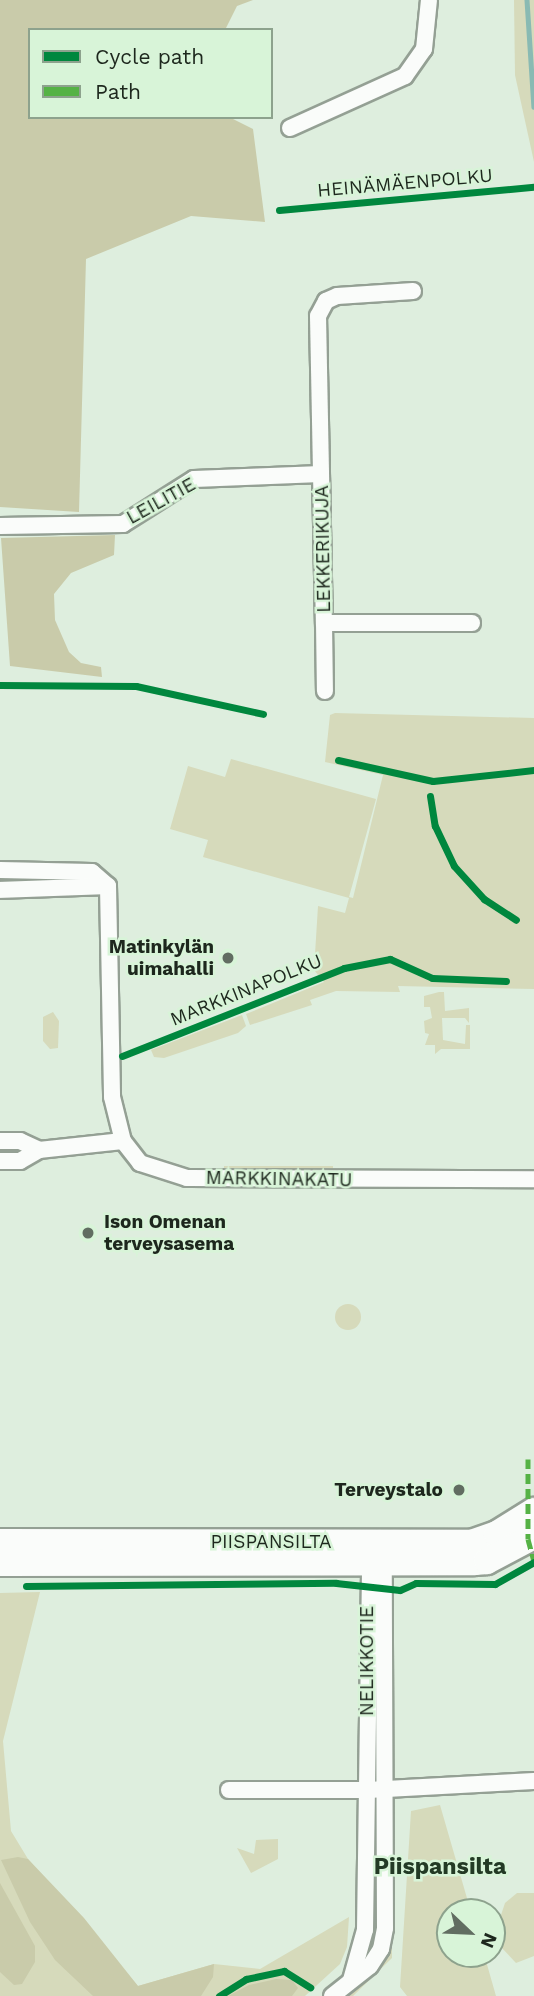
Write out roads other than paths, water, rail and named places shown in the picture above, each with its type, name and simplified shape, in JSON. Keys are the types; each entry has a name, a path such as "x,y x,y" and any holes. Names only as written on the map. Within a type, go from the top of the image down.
{"main road":[{"name":"PIISPANSILTA","path":"377,1555 480,1542 534,1511"},
{"name":"PIISPANSILTA","path":"0,1563 28,1553 377,1555 487,1561 534,1536"},
{"name":"PIISPANSILTA","path":"0,1542 28,1553"}],"street":[{"path":"290,128 405,76 424,49 429,0"},
{"name":"LEKKERIKUJA","path":"325,691 317,326 321,309 337,296 413,291"},
{"name":"LEILITIE","path":"0,526 123,524 194,480 321,474"},
{"name":"LEKKERIKUJA","path":"324,623 472,623"},
{"path":"0,870 92,872 108,886 111,1097 123,1141 76,1149 39,1150 20,1141 0,1140"},
{"path":"0,890 108,886"},
{"name":"MARKKINAKATU","path":"123,1141 141,1163 187,1178 534,1179"},
{"path":"0,1161 20,1161 39,1150"},
{"name":"NELIKKOTIE","path":"332,1996 370,1966 381,1949 385,1928 385,1788 377,1555"},
{"name":"NELIKKOTIE","path":"350,1980 364,1944 377,1555"},
{"path":"229,1790 368,1790 534,1781"}],"waterway":[{"path":"527,0 534,107"}],"place":[{"name":"Matinkylän uimahalli","path":"228,958"},
{"name":"Ison Omenan terveysasema","path":"88,1233"},
{"name":"Terveystalo","path":"459,1490"}],"district":[{"name":"Piispansilta","path":"440,1867"}]}
